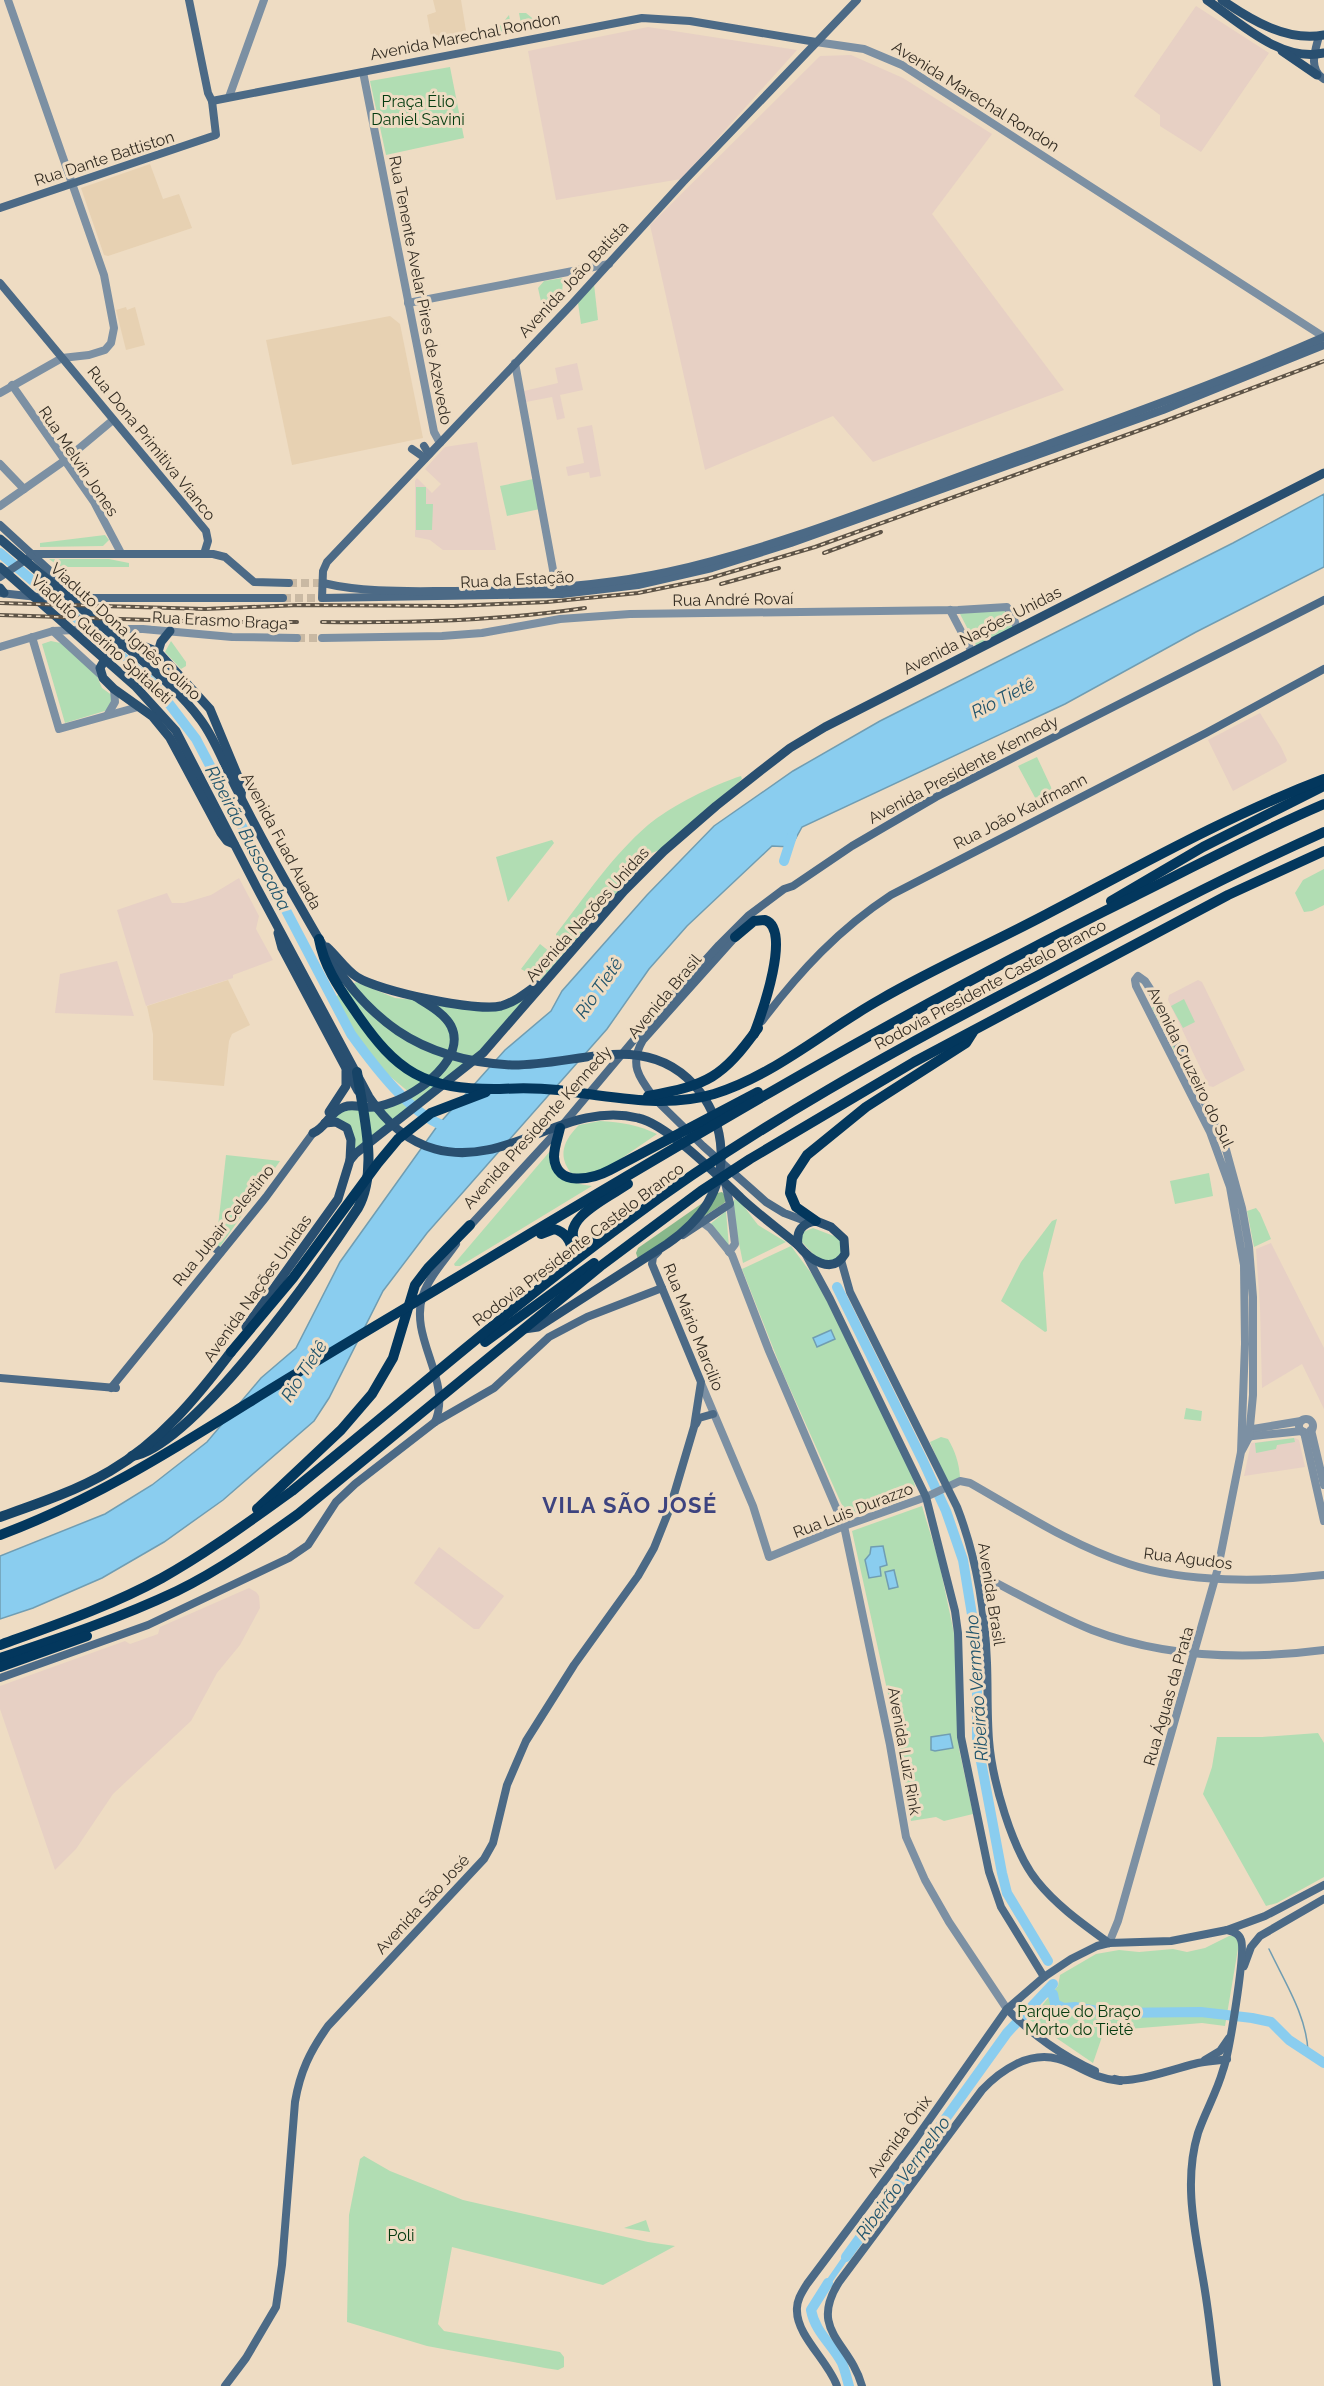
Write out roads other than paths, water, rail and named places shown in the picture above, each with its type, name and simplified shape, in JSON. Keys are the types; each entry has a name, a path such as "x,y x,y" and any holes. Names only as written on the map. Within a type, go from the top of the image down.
{"highway":[{"path":"319,939 322,957 375,1040 408,1071 433,1083 497,1089 544,1088 665,1101 703,1097 731,1088 776,1065 855,1013 1190,837 1249,809 1324,779"},
{"path":"1061,932 1203,847 1324,785"},
{"name":"Rodovia Presidente Castelo Branco","path":"0,1535 59,1511 174,1450 516,1242 866,1036 1061,932 1272,827 1324,804"},
{"name":"Rodovia Presidente Castelo Branco","path":"0,1645 80,1615 162,1577 228,1535 292,1491 450,1361 629,1219 733,1148 820,1093 936,1028 1217,883 1324,832"},
{"path":"0,1658 87,1628 194,1582 262,1540 298,1514 522,1330 651,1228 750,1159 914,1062 1208,905 1324,851"},
{"path":"735,937 754,921 765,920 773,926 777,934 769,987 751,1037"},
{"path":"633,1098 684,1089 708,1080 723,1069 762,1021"},
{"path":"812,1221 796,1207 790,1193 796,1171 807,1155 866,1107 966,1043 973,1031"},
{"path":"560,1128 554,1153 555,1161 566,1175 574,1178 595,1178 810,1064 818,1065"},
{"path":"132,1456 144,1454 156,1446 196,1413 240,1367 344,1230 364,1197 369,1163 352,1070"},
{"path":"231,1352 293,1278 389,1148 423,1118 458,1101 497,1089"},
{"path":"629,1219 618,1222 586,1245 578,1245 573,1240 572,1229 577,1221 647,1172 656,1160"},
{"path":"228,1535 333,1438 368,1400 393,1358 415,1286 470,1225"},
{"path":"516,1242 529,1241 551,1228 564,1234 570,1242 572,1252 568,1258 541,1280 538,1290"},
{"path":"465,1349 485,1342 640,1230 651,1228"},
{"name":"Avenida Nações Unidas","path":"0,1517 84,1484 111,1471 132,1456 185,1410 231,1352"},
{"path":"0,1667 93,1633 148,1609 156,1600"}],"main road":[{"path":"189,0 208,93 212,101"},
{"name":"Avenida João Batista","path":"322,598 327,562 426,452 440,443 683,182 857,0"},
{"path":"1207,0 1321,77"},
{"path":"1222,0 1259,24 1275,30 1322,36 1319,54 1321,77"},
{"name":"Avenida Marechal Rondon","path":"212,101 520,39 642,18 690,21 816,42"},
{"path":"1273,45 1319,54"},
{"name":"Rua Dante Battiston","path":"0,208 216,135 212,101"},
{"name":"Rua Dona Primitiva Vianco","path":"0,283 205,531 208,541 204,554"},
{"path":"711,565 1220,381 1324,337"},
{"path":"711,565 791,543 1098,433 1216,390 1324,345"},
{"path":"412,449 426,452"},
{"name":"Avenida Nações Unidas","path":"231,1352 245,1328 338,1199 350,1160 362,1147 483,1053 624,891 659,856 716,806 790,748 825,727 1324,473"},
{"path":"0,525 62,582 51,597"},
{"name":"Viaduto Dona Ignês Colino","path":"0,539 166,682 200,718 220,755"},
{"path":"0,577 33,554 204,554 225,557 254,582 289,583"},
{"name":"Rua da Estação","path":"323,583 348,589 494,590 592,584 711,565"},
{"name":"Rua da Estação","path":"322,598 562,594 638,585 711,565"},
{"name":"Viaduto Guerino Spitaleti","path":"0,567 151,701 176,731 235,845"},
{"path":"15,568 2,592 51,597 283,598"},
{"name":"Avenida Presidente Kennedy","path":"435,1422 440,1410 441,1395 424,1333 421,1301 428,1285 470,1225 560,1128 638,1035 748,916 784,889 793,886 861,841 936,797 1324,600"},
{"path":"158,652 161,642 171,632"},
{"path":"241,798 242,786 210,709 158,652 138,644 117,650 101,665 101,675 114,689 152,716 165,731 221,833 227,841 235,845 299,965 352,1070 368,1108"},
{"name":"Rua João Kaufmann","path":"762,1021 832,939 856,919 891,896 1206,733 1324,669"},
{"name":"Avenida Fuad Auada","path":"220,755 265,846 319,939"},
{"name":"Avenida Brasil","path":"793,886 751,920 643,1040 636,1053 637,1070 655,1099 741,1181 775,1208 831,1227 844,1239 846,1250 841,1260 846,1282 947,1487 967,1534 977,1573 987,1662 989,1743 994,1773 1006,1816 1020,1853 1036,1880 1061,1907 1109,1943"},
{"path":"276,924 282,948 369,1097 387,1122 421,1144 452,1153 484,1152 508,1146 567,1122 592,1116 617,1114 639,1118 664,1129 805,1253 830,1299 926,1497 955,1611 958,1633 961,1737 989,1872 1001,1907 1044,1977"},
{"path":"319,939 356,976 385,989 467,1005 491,1007 512,1002 546,980"},
{"path":"319,939 348,985 384,1021 426,1046 453,1056 481,1062 524,1065 614,1054 652,1059 674,1068 694,1085 706,1100 721,1140 720,1177 702,1213 686,1231 538,1327 522,1330"},
{"path":"313,1133 318,1131 334,1112 347,1106 368,1108 395,1102 437,1074 448,1063 455,1041 452,1028 446,1019 412,994"},
{"path":"313,1133 345,1090 352,1070"},
{"path":"325,1123 336,1122 347,1128 351,1140 350,1160"},
{"name":"Rua Jubair Celestino","path":"0,1377 114,1388 282,1176 313,1133"},
{"path":"725,1183 730,1204"},
{"name":"Rua Mário Marcilio","path":"700,1382 652,1264 653,1257 730,1204"},
{"path":"798,1245 798,1233 812,1221"},
{"path":"210,1240 211,1246 221,1252"},
{"path":"805,1253 825,1265 841,1260"},
{"path":"0,1678 148,1625 289,1558 309,1545 328,1512 348,1490 435,1422 494,1388 534,1348 557,1331 662,1288"},
{"name":"Avenida São José","path":"225,2386 270,2320 278,2296 295,2103 298,2084 309,2054 328,2026 487,1855 493,1843 507,1785 526,1741 574,1665 638,1576 654,1548 670,1508 694,1427 700,1382"},
{"path":"694,1427 699,1418 713,1414"},
{"path":"1109,1943 1172,1941 1227,1930 1265,1916 1324,1885"},
{"path":"1217,2386 1207,2302 1191,2208 1194,2150 1227,2059 1235,2000 1252,1945 1266,1931 1324,1899"},
{"path":"1265,1916 1266,1931"},
{"path":"1227,1930 1236,1933 1242,1940 1240,1978"},
{"name":"Avenida Ônix","path":"837,2386 833,2375 800,2323 796,2310 807,2284 915,2140 1007,2009 1044,1977 1071,1959 1109,1943"},
{"name":"Avenida Luiz Rink","path":"1007,2009 1024,2025 1081,2064 1120,2081"},
{"path":"1200,2063 1220,2051 1230,2036"},
{"path":"862,2386 853,2363 829,2326 828,2303 839,2282 982,2090 998,2074 1011,2066 1045,2057 1061,2060 1099,2078 1120,2081 1227,2059"},
{"path":"1210,2062 1220,2080"},
{"name":"Avenida São José","path":"219,2386 242,2355 247,2353"}],"street":[{"path":"0,393 62,358 89,355 105,350 111,343 114,328 100,264 8,0"},
{"path":"229,97 264,0"},
{"name":"Avenida Marechal Rondon","path":"816,42 864,49 902,65 1324,337"},
{"name":"Rua Tenente Avelar Pires de Azevedo","path":"363,72 434,432 440,443"},
{"path":"408,303 609,264"},
{"path":"515,363 556,586 562,594"},
{"name":"Rua Melvin Jones","path":"12,385 93,502 121,553"},
{"path":"0,506 64,461 113,420"},
{"path":"0,464 24,489"},
{"name":"Rua André Rovaí","path":"322,638 442,636 482,633 560,619 630,615 950,610 1006,607 1017,629"},
{"path":"950,610 972,652"},
{"name":"Rua Erasmo Braga","path":"0,647 53,632 95,629 143,629 186,634 297,638"},
{"path":"53,632 101,675"},
{"path":"32,637 59,729 138,706"},
{"path":"108,714 115,702 114,689"},
{"name":"Avenida Cruzeiro do Sul","path":"1138,976 1145,981 1154,995 1225,1146 1241,1200 1247,1264 1233,1201 1220,1157 1197,1104 1136,986 1135,980 1138,976"},
{"name":"Avenida Luiz Rink","path":"729,1252 735,1244 730,1204"},
{"name":"Avenida Luiz Rink","path":"702,1222 718,1236 729,1252 844,1526 890,1745 906,1837 925,1880 949,1922 1007,2009"},
{"path":"1245,1434 1253,1395 1253,1297 1247,1264"},
{"name":"Rua Mário Marcilio","path":"700,1382 753,1506 769,1557"},
{"path":"1301,1421 1310,1421 1313,1426 1306,1431 1245,1434 1301,1421"},
{"path":"1301,1421 1300,1427 1306,1431 1324,1485"},
{"path":"1306,1431 1324,1521"},
{"name":"Rua Águas da Prata","path":"1109,1943 1121,1911 1216,1577 1245,1434"},
{"name":"Rua Luis Durazzo","path":"769,1557 844,1526 926,1497 960,1481"},
{"name":"Rua Agudos","path":"960,1481 970,1483 1083,1544 1118,1560 1147,1569 1216,1577 1324,1575"},
{"path":"977,1573 1091,1629 1128,1641 1193,1653 1233,1656 1324,1650"}],"water":[{"name":"Rio Tietê","path":"1324,494 1324,567 1196,632 1065,704 802,827 791,847 772,846 687,926 649,969 607,1029 427,1233 383,1291 329,1398 314,1421 223,1500 164,1542 102,1578 33,1608 0,1619 0,1556 105,1514 152,1485 207,1442 261,1378 296,1348 340,1262 438,1125 505,1050 551,1011 562,991 647,895 714,826 793,771 880,721 1233,543"},
{"path":"831,1330 835,1339 817,1347 813,1338"},
{"path":"883,1546 887,1565 880,1567 881,1576 869,1578 865,1560 870,1554 871,1547"},
{"path":"894,1570 898,1587 889,1589 885,1572"},
{"path":"950,1734 953,1748 931,1750 931,1737"}],"waterway":[{"name":"Ribeirão Bussocaba","path":"0,553 154,684 196,739 351,1034 370,1060 408,1102 422,1114 449,1127"},
{"name":"Ribeirão Vermelho","path":"784,861 792,836"},
{"name":"Ribeirão Vermelho","path":"837,1287 923,1461 946,1511 963,1560 977,1645 977,1740 1002,1873 1007,1893 1048,1961"},
{"path":"1269,1949 1304,2025 1308,2052"},
{"name":"Ribeirão Vermelho","path":"846,2257 1007,2033 1053,1984"},
{"path":"1047,1992 1053,1994 1055,2004 1064,2008 1075,2007 1108,2013 1201,2012 1271,2022 1289,2040 1324,2063"},
{"name":"Ribeirão Vermelho","path":"828,2283 846,2257"},
{"name":"Ribeirão Vermelho","path":"828,2283 811,2310 816,2325 842,2363 849,2386"}],"tunnel":[{"path":"289,583 323,583"},
{"path":"283,598 322,598"},
{"path":"297,638 322,638"}],"railway":[{"path":"0,603 205,609 299,605 454,606 547,602 638,593 707,579 815,547 1157,424 1324,361"},
{"path":"824,553 881,532"},
{"path":"721,584 779,568"},
{"path":"322,622 454,620 519,616 585,608"},
{"path":"0,615 211,622 297,622"}],"district":[{"name":"VILA SÃO JOSÉ","path":"630,1505"}],"park label":[{"name":"Praça Élio Daniel Savini","path":"418,110"},
{"name":"Parque do Braço Morto do Tietê","path":"1079,2020"},
{"name":"Poli","path":"401,2235"}]}
